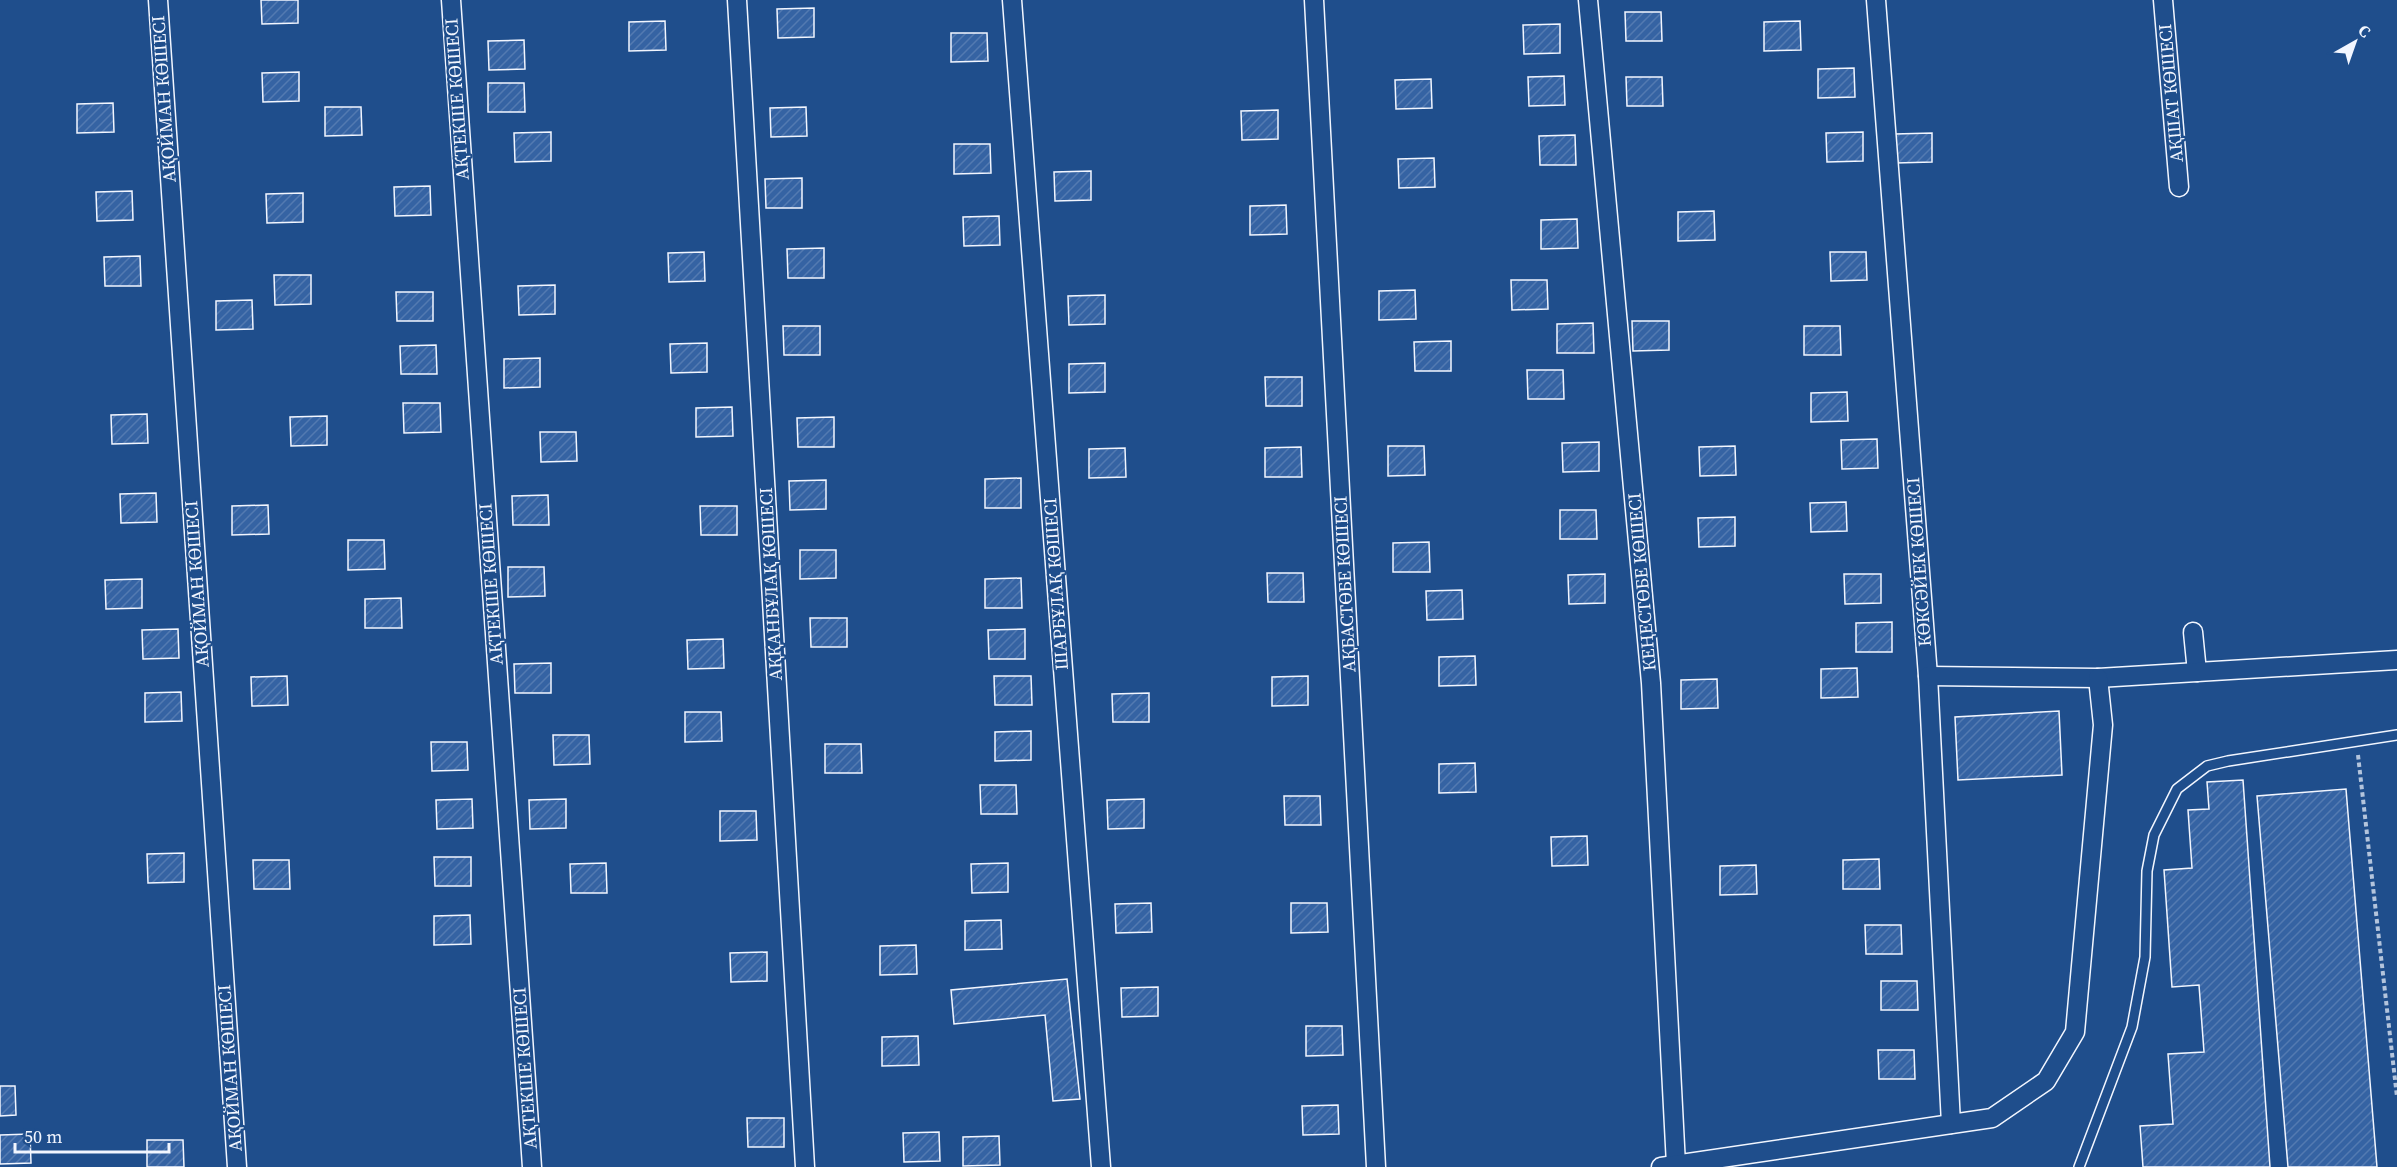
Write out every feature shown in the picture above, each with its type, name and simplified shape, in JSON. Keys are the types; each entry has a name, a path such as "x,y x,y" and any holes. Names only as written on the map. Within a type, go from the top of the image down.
{"street":[{"name":"АҚОЙМАН КӨШЕСІ","path":"158,0 237,1167"},
{"name":"АҚТЕКШЕ КӨШЕСІ","path":"451,0 532,1167"},
{"name":"АҚҚАНБҰЛАҚ КӨШЕСІ","path":"737,0 805,1167"},
{"name":"ШАРБҰЛАҚ КӨШЕСІ","path":"1012,0 1101,1167"},
{"name":"АҚБАСТӨБЕ КӨШЕСІ","path":"1314,0 1376,1167"},
{"name":"КЕҢЕСТӨБЕ КӨШЕСІ","path":"1588,0 1651,683 1668,1166"},
{"name":"КӨКСӘЙЕК КӨШЕСІ","path":"1876,0 1928,676 1951,1125"},
{"name":"АҚШАТ КӨШЕСІ","path":"2163,0 2179,187"},
{"path":"2193,632 2197,672"},
{"path":"1928,676 2098,678 2397,660"},
{"path":"1668,1166 1992,1118 2046,1081 2074,1032 2103,724 2098,678"}],"lane":[{"path":"2079,1167 2132,1027 2145,957 2147,871 2154,835 2177,789 2207,766 2289,750 2397,735"}],"path":[{"path":"2357,742 2397,1097"}],"building":[{"path":"261,0 298,0 298,23 262,24"},
{"path":"814,8 814,37 778,38 777,9"},
{"path":"1625,12 1661,12 1662,41 1626,41"},
{"path":"665,21 666,50 629,51 629,22"},
{"path":"1800,21 1801,50 1764,51 1764,22"},
{"path":"1560,24 1560,53 1524,54 1523,25"},
{"path":"951,33 987,33 988,61 951,62"},
{"path":"524,40 525,69 489,70 488,41"},
{"path":"1854,68 1855,97 1818,98 1818,69"},
{"path":"299,72 299,101 263,102 262,73"},
{"path":"1564,76 1565,105 1529,106 1528,77"},
{"path":"1626,77 1662,77 1663,106 1627,106"},
{"path":"1431,79 1432,108 1396,109 1395,80"},
{"path":"488,83 524,83 525,112 488,112"},
{"path":"113,103 114,132 77,133 77,104"},
{"path":"325,107 361,107 362,135 325,136"},
{"path":"806,107 807,136 771,137 770,108"},
{"path":"1278,110 1278,139 1242,140 1241,111"},
{"path":"551,132 551,161 515,162 514,133"},
{"path":"1863,132 1863,161 1827,162 1826,133"},
{"path":"1932,133 1932,162 1896,163 1895,134"},
{"path":"1575,135 1576,165 1540,165 1539,136"},
{"path":"954,144 990,144 991,173 954,174"},
{"path":"1434,158 1435,187 1399,188 1398,159"},
{"path":"1091,171 1091,200 1055,201 1054,172"},
{"path":"802,178 802,208 766,208 765,179"},
{"path":"430,186 431,215 395,216 394,187"},
{"path":"132,191 133,220 97,221 96,192"},
{"path":"303,193 303,222 267,223 266,194"},
{"path":"1286,205 1287,234 1250,235 1250,206"},
{"path":"1714,211 1715,240 1678,241 1678,212"},
{"path":"999,216 1000,245 964,246 963,217"},
{"path":"1577,219 1578,248 1541,249 1541,220"},
{"path":"824,248 824,278 788,278 787,249"},
{"path":"704,252 705,281 669,282 668,253"},
{"path":"1830,252 1866,252 1867,280 1831,281"},
{"path":"140,256 141,286 105,286 104,257"},
{"path":"274,275 311,275 311,304 275,305"},
{"path":"1511,280 1547,280 1548,309 1512,310"},
{"path":"555,285 555,314 519,315 518,286"},
{"path":"1415,290 1416,319 1379,320 1379,291"},
{"path":"396,292 433,292 433,321 397,321"},
{"path":"1105,295 1105,324 1069,325 1068,296"},
{"path":"252,300 253,329 216,330 216,301"},
{"path":"1632,321 1669,321 1669,350 1633,351"},
{"path":"1593,323 1594,353 1557,353 1557,324"},
{"path":"783,326 820,326 820,355 784,355"},
{"path":"1804,326 1840,326 1841,355 1804,355"},
{"path":"1451,341 1451,371 1415,371 1414,342"},
{"path":"707,343 707,372 671,373 670,344"},
{"path":"436,345 437,374 401,374 400,346"},
{"path":"540,358 540,387 504,388 504,359"},
{"path":"1105,363 1105,392 1069,393 1069,364"},
{"path":"1527,370 1563,370 1564,399 1528,399"},
{"path":"1265,377 1302,377 1302,406 1266,406"},
{"path":"1847,392 1848,421 1811,422 1811,393"},
{"path":"403,403 440,403 441,432 404,433"},
{"path":"732,407 733,436 696,437 696,408"},
{"path":"147,414 148,443 112,444 111,415"},
{"path":"327,416 327,445 291,446 290,417"},
{"path":"834,417 834,447 798,447 797,418"},
{"path":"540,432 576,432 577,461 541,462"},
{"path":"1877,439 1878,468 1842,469 1841,440"},
{"path":"1599,442 1599,471 1563,472 1562,443"},
{"path":"1388,446 1424,446 1425,475 1388,476"},
{"path":"1735,446 1736,475 1700,476 1699,447"},
{"path":"1301,447 1302,477 1265,477 1265,448"},
{"path":"1125,448 1126,477 1089,478 1089,449"},
{"path":"1021,478 1021,508 985,508 985,479"},
{"path":"826,480 826,509 790,510 789,481"},
{"path":"156,493 157,522 121,523 120,494"},
{"path":"548,495 549,525 513,525 512,496"},
{"path":"1846,502 1847,531 1811,532 1810,503"},
{"path":"268,505 269,534 232,535 232,506"},
{"path":"700,506 737,506 737,535 701,535"},
{"path":"1560,510 1596,510 1597,539 1560,539"},
{"path":"1735,517 1735,546 1699,547 1698,518"},
{"path":"348,540 384,540 385,569 348,570"},
{"path":"1429,542 1430,572 1393,572 1393,543"},
{"path":"800,550 836,550 836,578 800,579"},
{"path":"508,567 544,567 545,596 508,597"},
{"path":"1267,573 1303,573 1304,602 1268,602"},
{"path":"1605,574 1605,603 1569,604 1568,575"},
{"path":"1844,574 1881,574 1881,603 1845,604"},
{"path":"1021,578 1022,608 985,608 985,579"},
{"path":"142,579 142,608 106,609 105,580"},
{"path":"1462,590 1463,619 1427,620 1426,591"},
{"path":"401,598 402,628 365,628 365,599"},
{"path":"810,618 847,618 847,647 811,647"},
{"path":"1892,622 1892,652 1856,652 1856,623"},
{"path":"178,629 179,658 143,659 142,630"},
{"path":"1025,629 1025,659 989,659 988,630"},
{"path":"723,639 724,668 688,669 687,640"},
{"path":"1475,656 1476,685 1439,686 1439,657"},
{"path":"551,663 551,693 515,693 514,664"},
{"path":"1857,668 1858,697 1821,698 1821,669"},
{"path":"287,676 288,705 252,706 251,677"},
{"path":"994,676 1031,676 1032,705 995,705"},
{"path":"1308,676 1308,705 1272,706 1272,677"},
{"path":"1717,679 1718,708 1681,709 1681,680"},
{"path":"181,692 182,721 145,722 145,693"},
{"path":"1149,693 1149,722 1113,722 1112,694"},
{"path":"2059,711 2062,775 1958,780 1955,717"},
{"path":"685,712 721,712 722,741 685,742"},
{"path":"1031,731 1031,760 995,761 995,732"},
{"path":"553,735 589,735 590,764 554,765"},
{"path":"431,742 467,742 468,770 432,771"},
{"path":"825,744 861,744 862,773 825,773"},
{"path":"1475,763 1476,792 1439,793 1439,764"},
{"path":"2243,780 2270,1167 2143,1167 2140,1126 2173,1124 2168,1054 2204,1052 2199,985 2172,987 2164,870 2192,868 2188,810 2209,809 2207,782"},
{"path":"980,785 1016,785 1017,814 981,814"},
{"path":"2346,789 2377,1167 2288,1167 2257,796"},
{"path":"1284,796 1320,796 1321,825 1285,825"},
{"path":"472,799 473,828 437,829 436,800"},
{"path":"566,799 566,828 530,829 529,800"},
{"path":"1144,799 1144,828 1108,829 1107,800"},
{"path":"720,811 756,811 757,840 720,841"},
{"path":"1587,836 1588,865 1552,866 1551,837"},
{"path":"184,853 184,882 148,883 147,854"},
{"path":"434,857 471,857 471,886 435,886"},
{"path":"1879,859 1880,889 1843,889 1843,860"},
{"path":"253,860 289,860 290,889 254,889"},
{"path":"606,863 607,893 571,893 570,864"},
{"path":"1008,863 1008,892 972,893 971,864"},
{"path":"1756,865 1757,894 1720,895 1720,866"},
{"path":"1151,903 1152,932 1116,933 1115,904"},
{"path":"1291,903 1327,903 1328,932 1291,933"},
{"path":"470,915 471,944 434,945 434,916"},
{"path":"1001,920 1002,949 965,950 965,921"},
{"path":"1865,925 1901,925 1902,954 1866,954"},
{"path":"916,945 917,974 880,975 880,946"},
{"path":"767,952 767,981 731,982 730,953"},
{"path":"1067,979 1080,1099 1053,1101 1045,1015 954,1024 951,990"},
{"path":"1881,981 1917,981 1918,1010 1881,1010"},
{"path":"1158,987 1158,1016 1122,1017 1121,988"},
{"path":"1306,1026 1342,1026 1343,1055 1306,1056"},
{"path":"918,1036 919,1065 882,1066 882,1037"},
{"path":"1878,1050 1914,1050 1915,1079 1879,1079"},
{"path":"0,1086 15,1086 16,1115 0,1116"},
{"path":"1338,1105 1339,1134 1303,1135 1302,1106"},
{"path":"747,1118 784,1118 784,1147 748,1147"},
{"path":"939,1132 940,1161 904,1162 903,1133"},
{"path":"30,1134 31,1163 0,1164 0,1135"},
{"path":"999,1136 1000,1165 963,1166 963,1137"},
{"path":"147,1140 183,1140 184,1167 147,1167"}]}
